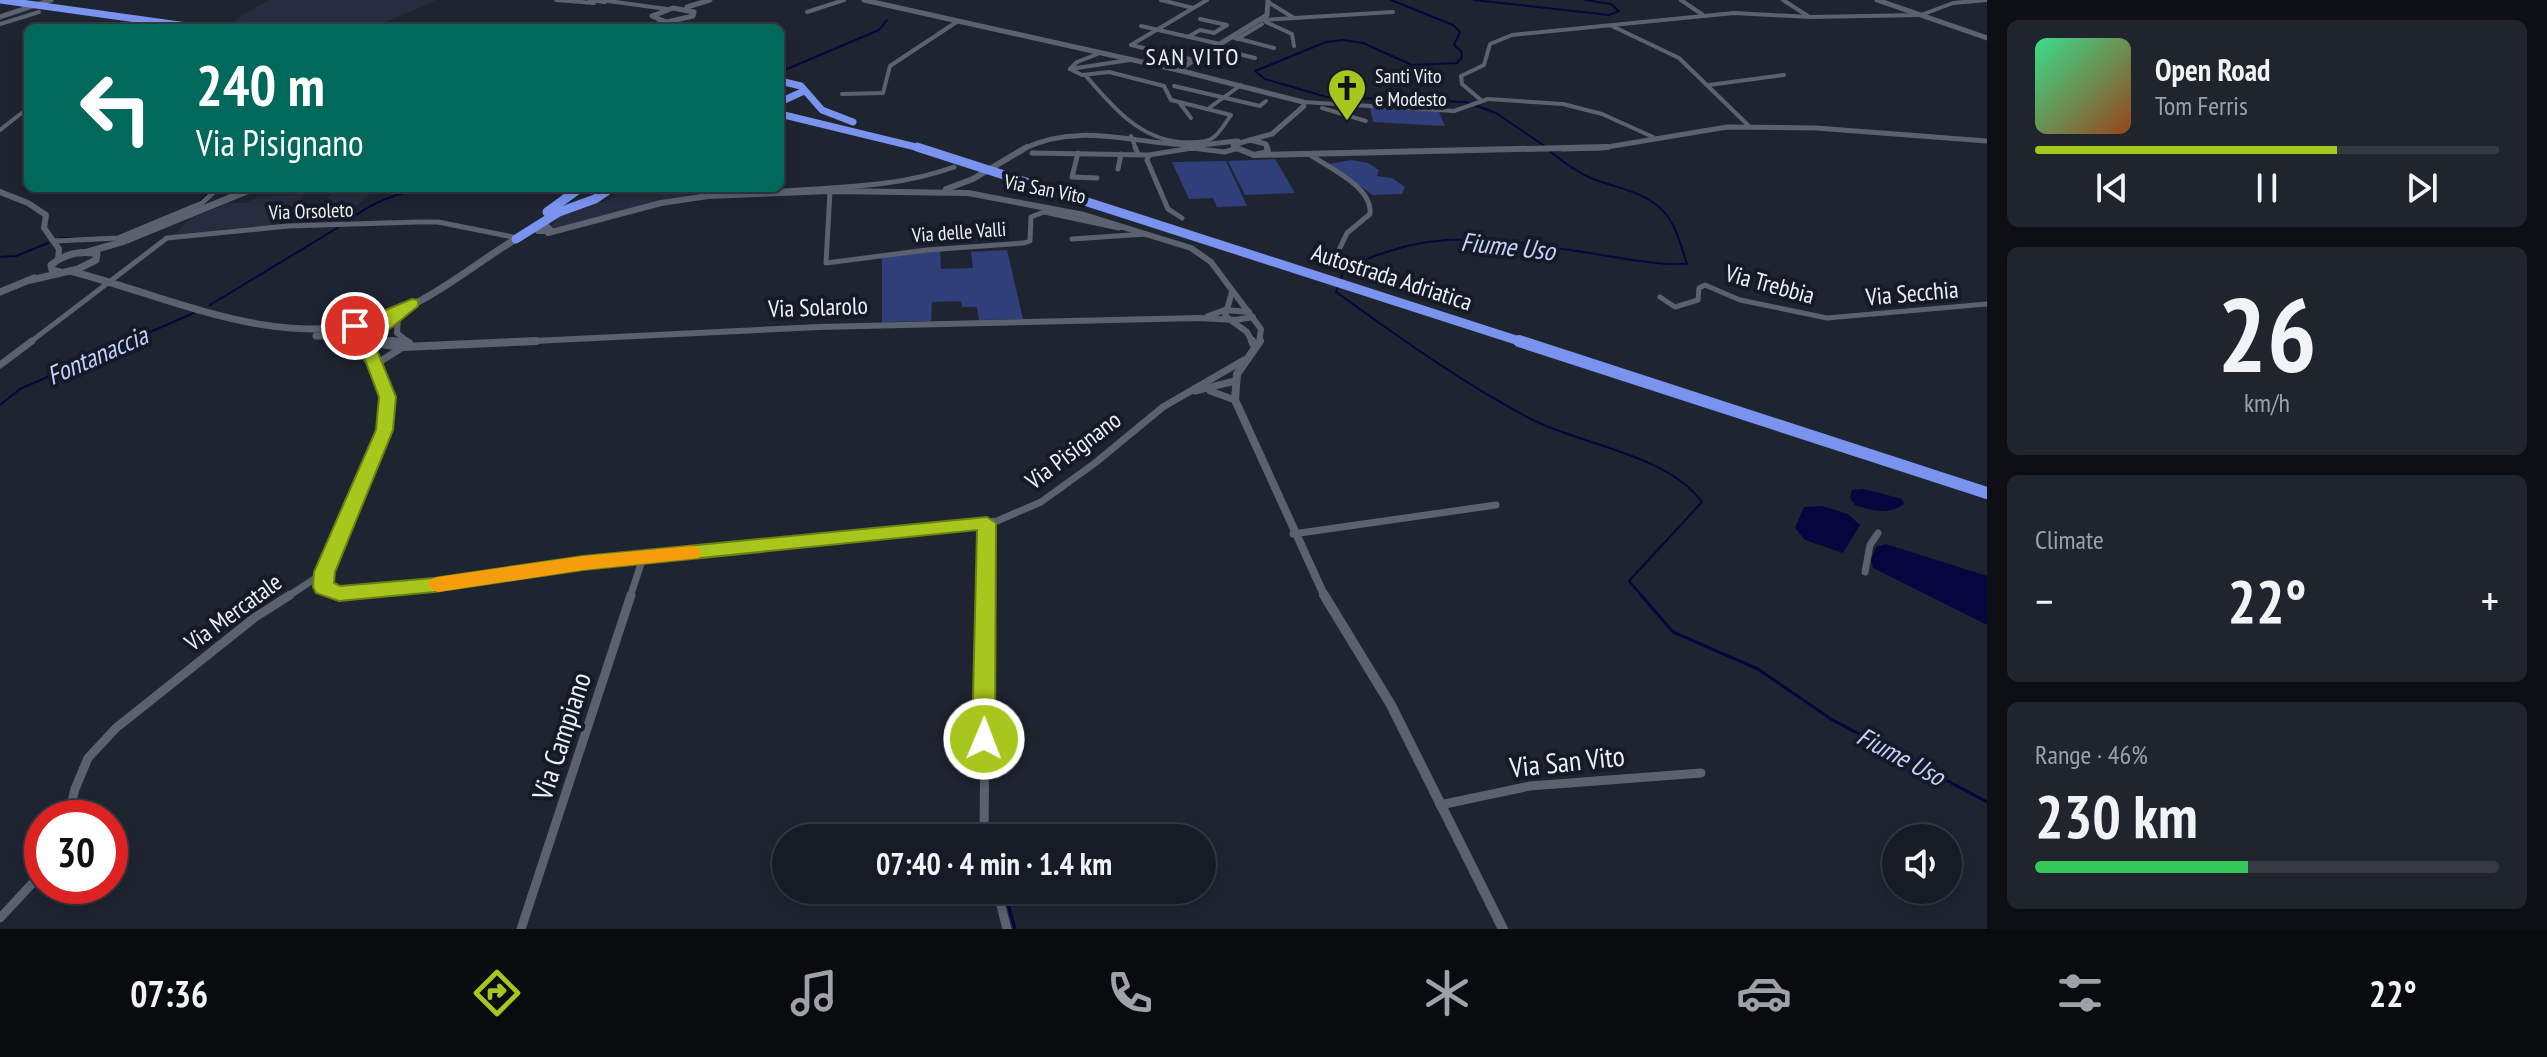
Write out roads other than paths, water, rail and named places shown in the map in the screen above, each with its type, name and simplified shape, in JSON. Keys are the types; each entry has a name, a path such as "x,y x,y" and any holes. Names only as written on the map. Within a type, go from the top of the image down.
{"highway":[{"path":"0,2 150,24"},
{"path":"0,2 170,24"},
{"path":"784,82 797,84 815,108 829,115 956,153"},
{"path":"784,101 804,91"},
{"name":"Autostrada Adriatica","path":"784,113 956,153 1987,493"},
{"name":"Autostrada Adriatica","path":"784,113 1017,177 1246,249"},
{"path":"784,122 858,131"},
{"path":"515,238 575,192"},
{"path":"515,238 548,228 605,192"},
{"name":"Autostrada Adriatica","path":"1397,298 1987,485"}],"main road":[{"path":"679,8 691,10 710,0"},
{"path":"646,24 653,16 667,9 698,5"},
{"path":"657,24 689,18 694,14 691,10"},
{"path":"653,16 666,22"},
{"path":"31,280 58,259 122,242 244,192"},
{"name":"Via Orsoleto","path":"323,334 387,316 515,238"},
{"path":"70,271 95,260 122,242"},
{"path":"87,252 95,260 98,277"},
{"path":"50,268 60,272"},
{"path":"0,292 31,280 70,271 111,283"},
{"name":"Via Orsoleto","path":"111,283 266,324 345,339 365,340 412,303"}],"street":[{"path":"556,0 603,1 653,16"},
{"path":"590,0 667,9"},
{"path":"807,12 844,0"},
{"path":"864,0 1241,85 1366,121"},
{"path":"1161,0 1193,8"},
{"path":"1194,60 1131,45 1207,0"},
{"path":"1681,0 1703,15"},
{"path":"1783,0 1810,17"},
{"path":"1877,0 1987,38"},
{"path":"1479,101 1462,84 1461,76 1484,67 1489,61 1493,41 1523,33 1734,13 1810,17 1921,15 1953,3 1987,0"},
{"path":"0,17 48,1"},
{"path":"1268,1 1294,18"},
{"path":"1178,70 1259,23 1270,12 1268,1"},
{"path":"0,24 39,12"},
{"path":"1259,23 1393,12"},
{"path":"1188,37 1200,30 1214,33 1227,25 1200,19"},
{"path":"842,94 883,93 890,66 958,21"},
{"path":"1259,23 1287,30 1295,38 1294,46"},
{"path":"1610,24 1664,48 1709,85 1750,127"},
{"path":"1141,26 1220,44"},
{"path":"1234,38 1274,48"},
{"path":"1214,48 1255,58"},
{"path":"1070,69 1077,62 1100,53"},
{"path":"1070,69 1130,60"},
{"path":"1070,69 1086,76 1124,120 1154,137 1181,142 1212,139 1231,115 1171,100 1164,86 1109,72 1086,76"},
{"path":"1709,85 1784,75"},
{"path":"1209,108 1241,85"},
{"path":"1174,86 1260,106 1266,101"},
{"path":"1254,155 1264,153 1272,134 1303,103 1454,111 1479,101 1516,100 1578,107 1602,114 1653,137"},
{"path":"1179,102 1191,118"},
{"path":"0,130 23,112"},
{"path":"1032,153 1149,155 1185,149 1254,155 1568,149 1609,147 1715,128 1750,127 1816,128 1987,141"},
{"name":"Via San Vito","path":"1234,148 1180,145 1131,136 1088,133 1050,137 968,182 970,190 978,195 1062,209 1182,243 1203,255 1251,314"},
{"path":"1250,140 1272,134"},
{"path":"1131,136 1138,154"},
{"path":"1250,140 1307,154 1366,194 1371,202 1370,214 1347,233 1339,250"},
{"name":"Via San Vito","path":"1210,145 1250,140"},
{"path":"1185,149 1224,152 1234,148 1239,141"},
{"path":"1234,148 1242,153"},
{"path":"1078,153 1072,177 1097,178"},
{"path":"1118,169 1121,154"},
{"path":"1149,155 1147,160 1168,209 1182,218"},
{"name":"Via Orsoleto","path":"784,191 887,184 917,179 954,167"},
{"name":"Via Orsoleto","path":"934,191 968,182"},
{"name":"Via Orsoleto","path":"784,191 934,191 978,195"},
{"name":"Via delle Valli","path":"830,191 826,263 927,250 1024,243 1030,241 1031,217 1044,212 1122,229 1141,230"},
{"path":"0,192 39,209 46,215 44,228 57,245 77,252"},
{"path":"57,245 118,238 202,203 214,192"},
{"name":"Via Orsoleto","path":"0,365 164,240 177,236 288,226 438,222 515,238 548,228 573,228 679,200 772,192"},
{"name":"Via San Vito","path":"1072,239 1152,233"},
{"path":"57,245 58,259"},
{"name":"Via Trebbia","path":"1660,297 1675,307 1688,304 1698,300 1699,288 1705,285 1767,307 1840,318"},
{"path":"1232,292 1225,310 1228,320 1247,332 1255,347"},
{"name":"Via Secchia","path":"1840,318 1987,304"},
{"name":"Via Solarolo","path":"1199,318 1225,310 1251,314"},
{"path":"1251,314 1262,334 1244,360 1235,381 1235,400 1317,583 1391,705 1503,929"},
{"name":"Via Solarolo","path":"323,334 406,345 440,346 819,327 1199,318 1228,320 1251,314"},
{"path":"364,356 367,329 387,316"},
{"path":"376,367 406,345 395,328 398,316"},
{"path":"323,334 347,344 376,367"},
{"path":"325,572 384,430 388,397 365,340"},
{"name":"Via Pisignano","path":"325,572 323,587 339,593 434,585 583,563 987,523 1041,502 1095,463 1135,427 1244,360"},
{"path":"1210,380 1222,378 1235,381"},
{"name":"Via Pisignano","path":"1189,392 1235,381"},
{"name":"Via Pisignano","path":"1204,390 1235,400"},
{"path":"1293,534 1496,505"},
{"path":"984,824 987,523"},
{"path":"1865,572 1870,545 1878,533"},
{"name":"Via Campiano","path":"521,929 643,558"},
{"name":"Via Mercatale","path":"72,800 88,758 116,728 254,618 325,572"},
{"name":"Via San Vito","path":"1440,805 1530,786 1701,773"},
{"path":"0,918 24,892"},
{"path":"1001,904 1007,929"}],"waterway":[{"name":"Fiume Uso","path":"1391,0 1453,25 1460,32 1454,45 1461,51 1462,57 1457,63 1412,65 1363,43 1343,40 1326,42 1255,71 1265,79 1327,97 1466,102 1496,113 1546,147"},
{"name":"Fiume Uso","path":"1474,0 1609,15 1619,11 1611,4 1585,0"},
{"name":"Fontanaccia","path":"784,70 879,30 887,20"},
{"name":"Fiume Uso","path":"1341,279 1345,267 1365,259 1407,246 1467,239 1506,241 1648,262 1687,264 1673,225 1658,206 1641,195 1587,176 1551,152"},
{"path":"200,202 209,192"},
{"name":"Fontanaccia","path":"347,222 365,209 406,192"},
{"name":"Fontanaccia","path":"210,305 339,227"},
{"path":"60,238 72,238"},
{"path":"0,257 16,256 48,243"},
{"name":"Fiume Uso","path":"1339,285 1336,292 1432,359 1507,406 1554,429 1646,462 1687,486 1702,502 1629,581 1643,597"},
{"name":"Fontanaccia","path":"0,405 20,389 196,312"},
{"path":"991,532 991,595"},
{"path":"990,691 991,595"},
{"name":"Fiume Uso","path":"1641,595 1673,632 1758,669 1831,719 1987,802"},
{"path":"1008,904 1015,929"}],"place":[{"name":"Santi Vito e Modesto","path":"1347,122"}],"district":[{"name":"SAN VITO","path":"1193,56"}]}
